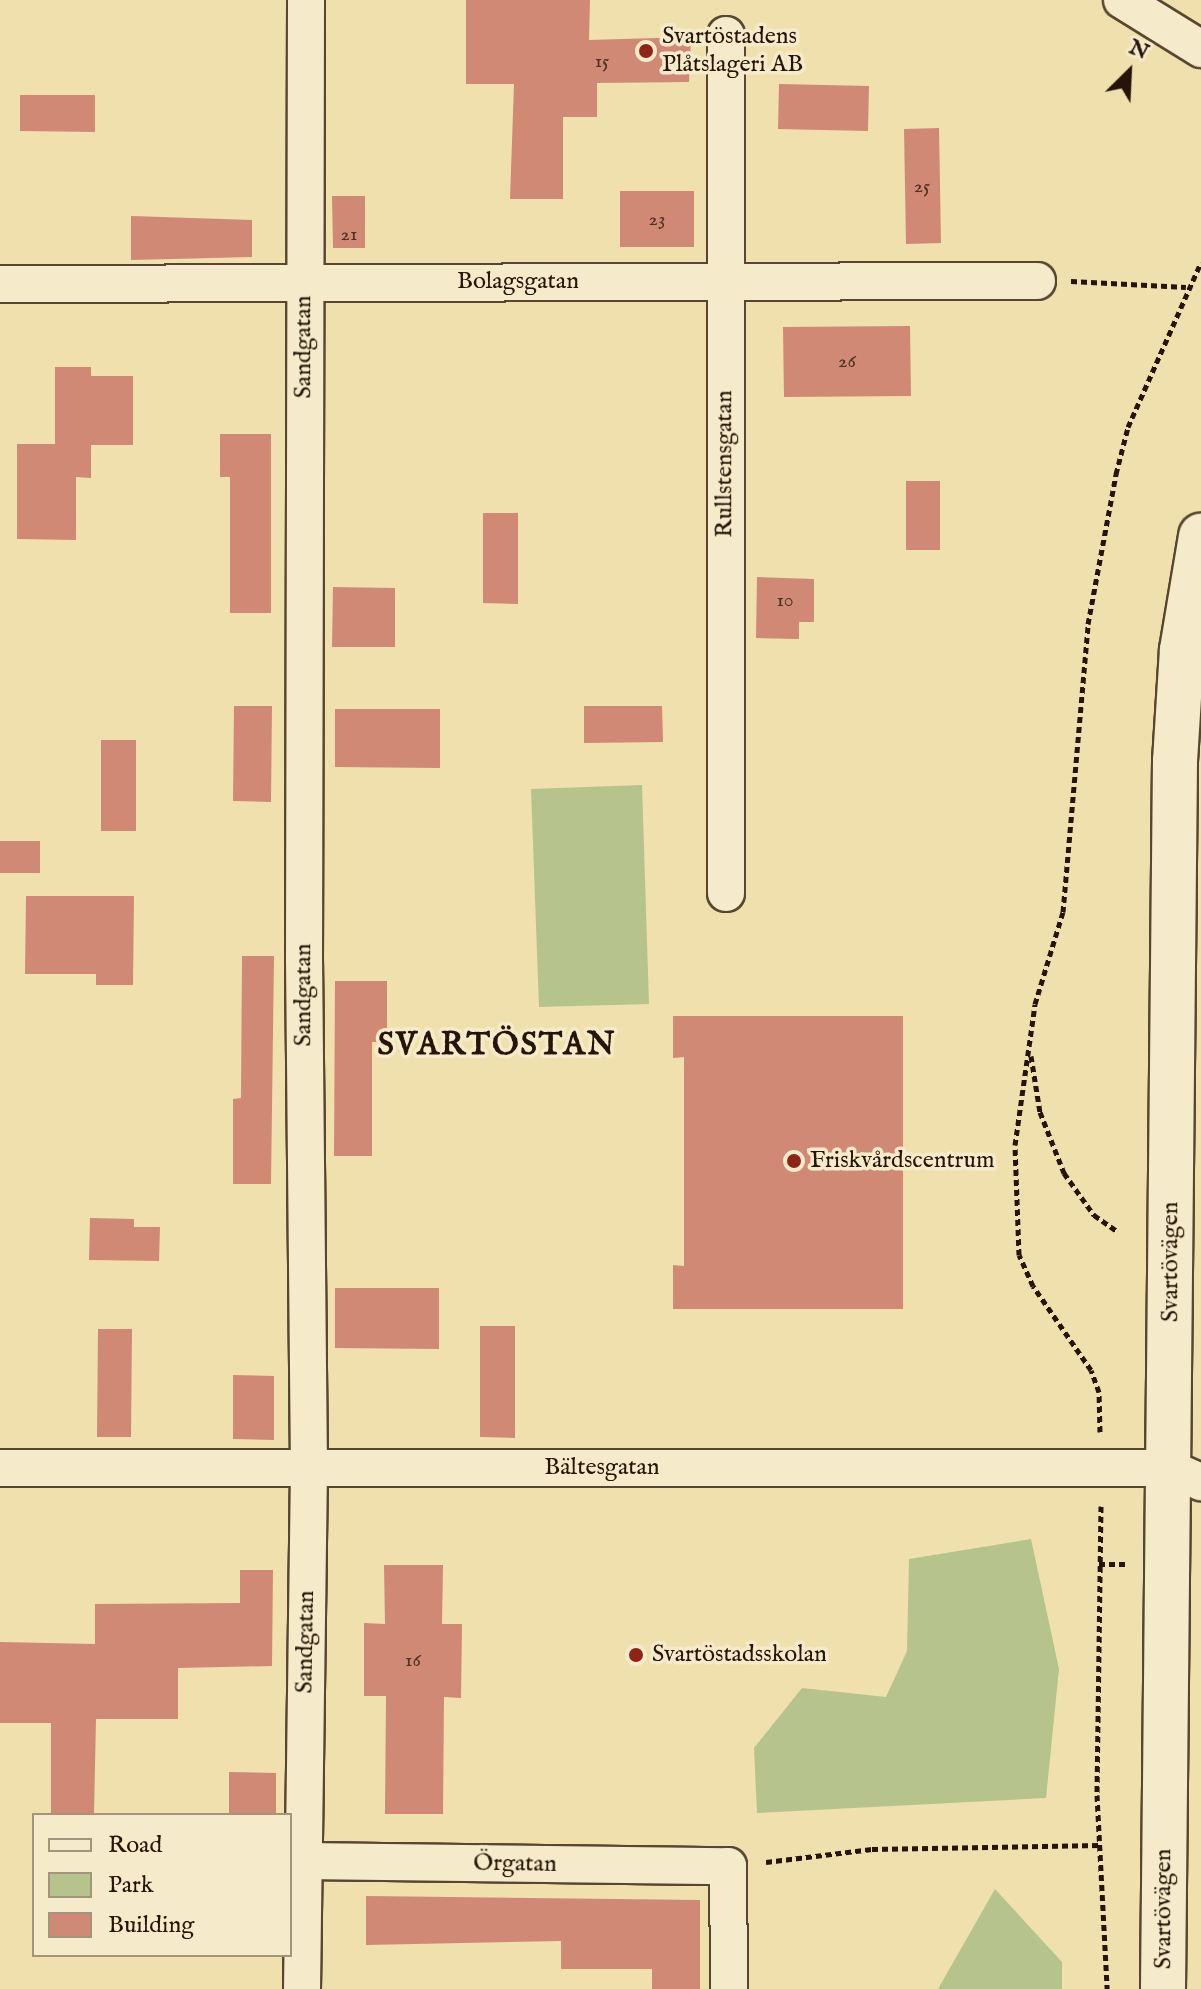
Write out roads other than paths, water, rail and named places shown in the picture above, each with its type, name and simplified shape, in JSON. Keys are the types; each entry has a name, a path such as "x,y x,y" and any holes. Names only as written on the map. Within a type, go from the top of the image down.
{"main road":[{"name":"Svartövägen","path":"1163,1989 1185,1475 1187,851 1182,650 1201,536"}],"street":[{"name":"Sandgatan","path":"302,1989 309,1469 304,280 306,0"},
{"path":"1131,3 1201,49"},
{"name":"Rullstensgatan","path":"726,35 726,893"},
{"name":"Bolagsgatan","path":"0,284 304,280 725,284 1037,281"},
{"name":"Bältesgatan","path":"0,1468 1100,1468 1185,1475"},
{"name":"Örgatan","path":"302,1861 728,1866 729,1989"}],"place":[{"name":"Svartöstadens Plåtslageri AB","path":"646,51"},
{"name":"Friskvårdscentrum","path":"794,1161"},
{"name":"Svartöstadsskolan","path":"636,1655"}],"district":[{"name":"SVARTÖSTAN","path":"497,1046"}]}
